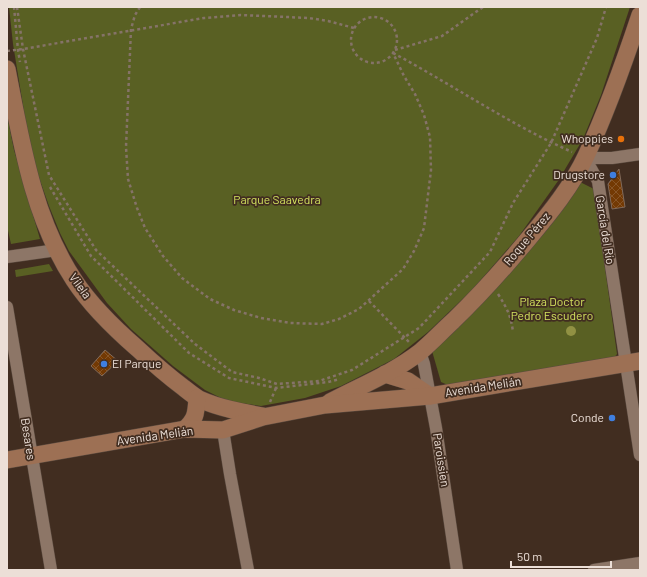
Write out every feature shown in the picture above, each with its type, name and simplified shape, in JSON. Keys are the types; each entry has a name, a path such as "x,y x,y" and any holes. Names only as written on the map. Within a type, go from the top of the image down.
{"street":[{"path":"640,15 621,72 585,158 612,158 640,154"},
{"name":"Vilela","path":"14,67 22,146 42,216 57,250 74,281 126,339 166,375 197,398 228,409 263,416"},
{"name":"Roque Pérez","path":"414,347 470,304 509,262 566,190 585,158"},
{"name":"García del Río","path":"585,158 598,181 633,362 640,455"},
{"path":"7,257 57,250"},
{"name":"Besares","path":"7,307 51,570"},
{"name":"Avenida Melián","path":"325,406 385,374 414,347"},
{"name":"Paroissien","path":"414,347 424,364 457,570"},
{"name":"Avenida Melián","path":"7,460 185,429 223,430 263,416 325,406 430,396 633,362"},
{"path":"385,374 408,382 430,396"},
{"path":"185,429 191,423 196,414 197,398"},
{"path":"223,430 248,570"},
{"path":"594,570 640,563"}],"path":[{"path":"14,7 18,50 14,67"},
{"path":"17,7 23,49 49,175 96,250 196,344 232,372 277,384 319,381 352,370 406,338 420,328 490,252 513,203 551,142 597,38 606,7"},
{"path":"140,7 135,16 131,29 126,147 128,179 145,228 163,256 182,278 210,299 234,310 261,318 290,323 322,324 339,319 359,309 403,269 424,228 431,170 430,137 424,115 415,94 404,76 394,51 396,36 394,30 390,24 378,18 364,19 354,28 351,35 353,51 358,57 365,61 372,63 380,62 394,51 442,36 483,7"},
{"path":"7,51 131,29 204,18 241,15 328,20 354,28"},
{"path":"394,51 479,104 585,158"},
{"path":"49,185 91,256 189,353 229,378 276,388 328,382 342,378"},
{"path":"496,290 512,319 513,332"},
{"path":"369,301 414,347"},
{"path":"404,346 414,347"}],"green space":[{"name":"Parque Saavedra","path":"9,7 630,7 601,95 583,139 558,181 519,236 472,290 428,332 394,359 341,386 305,398 261,406 227,401 205,390 173,366 131,329 107,303 69,251 49,206 36,169 28,136 13,44"},
{"path":"7,115 14,150 40,239 11,244 7,226"},
{"name":"Plaza Doctor Pedro Escudero","path":"580,182 594,189 617,354 614,358 450,386 441,382 432,351"},
{"path":"49,264 53,271 16,277 15,270"}],"building":[{"path":"619,169 625,207 612,209 608,184"},
{"name":"El Parque","path":"105,350 118,361 102,376 91,366"}],"place":[{"name":"Whoppies","path":"621,139"},
{"name":"Drugstore","path":"613,175"},
{"name":"El Parque","path":"104,364"},
{"name":"Conde","path":"612,418"}]}
